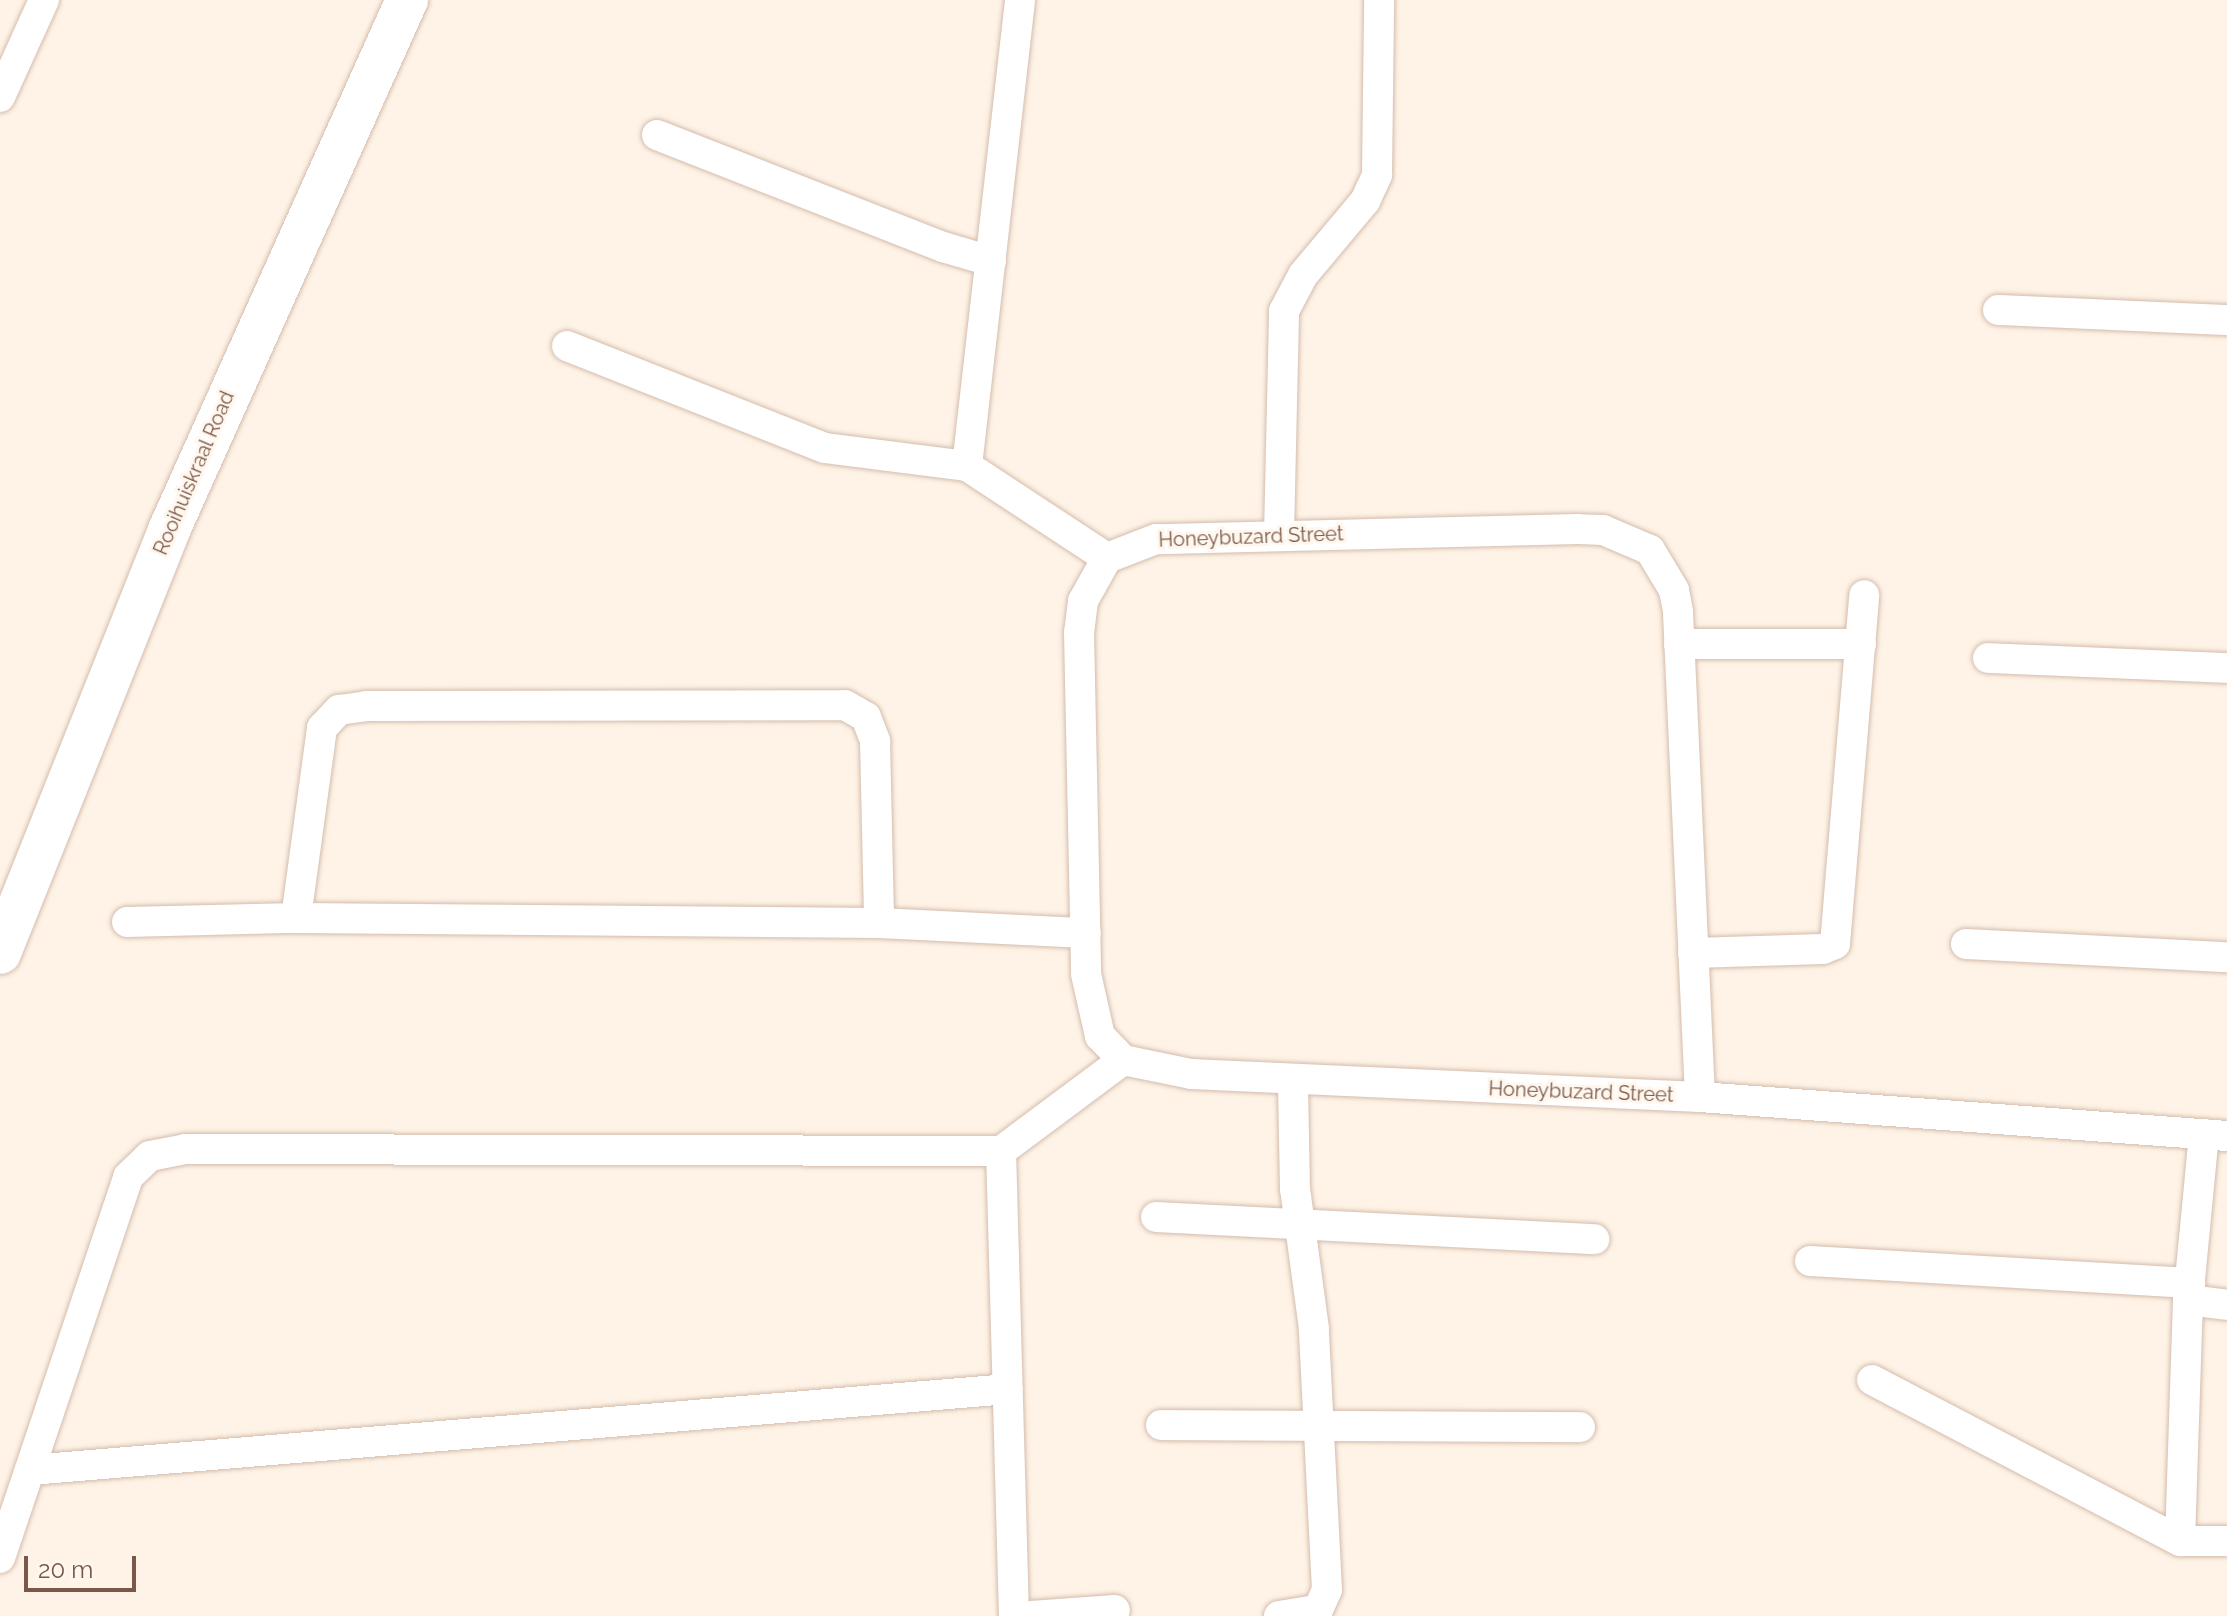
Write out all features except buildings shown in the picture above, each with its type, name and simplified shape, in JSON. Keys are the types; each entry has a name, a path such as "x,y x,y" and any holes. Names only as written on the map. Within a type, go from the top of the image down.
{"main road":[{"name":"Rooihuiskraal Road","path":"0,953 169,530 407,0"}],"street":[{"path":"0,97 44,0"},
{"path":"967,466 1020,0"},
{"path":"1279,535 1284,311 1303,275 1365,201 1377,175 1379,0"},
{"path":"657,135 943,247 991,261"},
{"path":"1998,310 2227,320"},
{"path":"0,1558 128,1177 150,1156 185,1149 1001,1151 1123,1060 1100,1036 1091,1012 1086,933 1079,632 1083,601 1107,558 967,466 825,448 567,346"},
{"name":"Honeybuzard Street","path":"1107,558 1156,539 1603,530 1650,550 1663,567 1674,590 1679,644 1700,1097"},
{"path":"1693,953 1823,949 1835,944 1864,595"},
{"path":"1679,644 1861,644"},
{"path":"1988,658 2227,668"},
{"path":"296,918 322,728 339,710 366,706 845,705 866,717 875,741 879,923"},
{"path":"127,922 296,918 879,923 1086,933"},
{"path":"1966,944 2227,957"},
{"name":"Honeybuzard Street","path":"1123,1060 1157,1070 1293,1080 1700,1097 2215,1135"},
{"path":"1279,1616 1308,1615 1327,1598 1314,1329 1298,1221 1293,1080"},
{"path":"2180,1541 2189,1291 2215,1135"},
{"path":"1001,1151 1014,1616"},
{"path":"1156,1217 1298,1221 1594,1239"},
{"path":"1810,1261 2189,1291 2227,1305"},
{"path":"1872,1380 2180,1541 2227,1541"},
{"path":"30,1470 1008,1389"},
{"path":"1161,1425 1318,1423 1580,1427"},
{"path":"1031,1616 1115,1610"}]}
